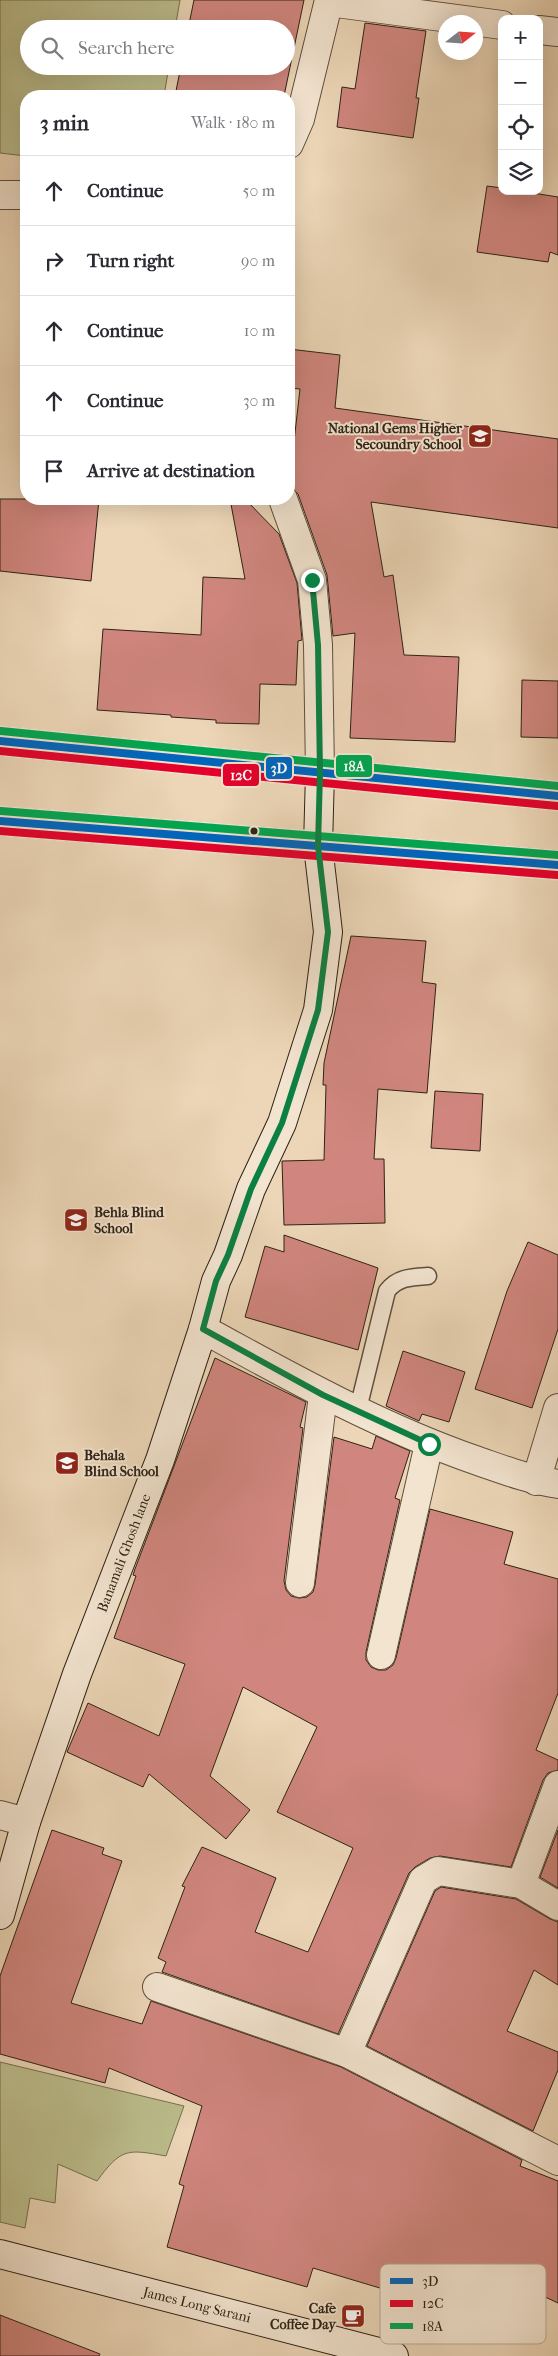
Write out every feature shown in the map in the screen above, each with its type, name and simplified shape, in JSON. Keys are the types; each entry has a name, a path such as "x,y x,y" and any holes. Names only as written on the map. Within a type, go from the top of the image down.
{"highway":[{"path":"0,741 558,796"},
{"path":"0,821 558,865"}],"street":[{"path":"295,130 300,119 329,1 498,24"},
{"path":"543,30 558,32"},
{"path":"0,194 20,194"},
{"name":"Banamali Ghosh lane","path":"0,1915 13,1818 77,1674 160,1460 203,1329 216,1281 228,1255 251,1189 282,1123 318,1010 328,932 318,846 320,773 318,645 312,580 285,505"},
{"path":"203,1329 323,1395 358,1409 429,1444 547,1482 558,1408"},
{"path":"300,1583 323,1395"},
{"path":"381,1655 429,1444"},
{"path":"522,1884 558,1785"},
{"path":"347,2053 423,1880 438,1871 522,1884 558,1906"},
{"path":"157,1987 347,2053 558,2161"},
{"name":"James Long Sarani","path":"0,2254 394,2356"}],"lane":[{"path":"358,1409 387,1291 393,1283 406,1278 428,1276"}],"green space":[{"path":"0,0 180,0 177,20 20,20 20,75 168,75 165,90 20,90 20,155 0,153"},
{"path":"0,2062 184,2106 166,2156 142,2152 126,2154 112,2162 97,2181 58,2164 55,2203 30,2198 25,2228 0,2222"}],"building":[{"path":"194,0 304,0 295,43 295,20 190,20"},
{"path":"365,23 426,31 416,98 419,98 413,138 337,127 342,87 355,89"},
{"path":"179,75 288,75 285,90 176,90"},
{"path":"487,186 498,187 498,195 543,195 558,197 558,255 550,252 548,262 477,252"},
{"path":"295,350 340,355 335,408 558,439 558,528 371,502 384,577 393,575 404,655 459,657 455,742 350,738 355,633 333,636 327,575 298,494 295,491 295,433 300,389 295,389"},
{"path":"0,499 20,499 20,505 98,505 91,581 0,571"},
{"path":"231,505 251,505 279,534 297,583 302,640 298,641 296,685 260,684 259,724 216,723 216,720 171,717 171,715 97,710 103,629 201,635 203,577 245,579"},
{"path":"522,680 558,681 558,738 521,737"},
{"path":"351,936 426,941 422,982 436,984 427,1093 378,1089 374,1159 384,1159 385,1223 284,1225 282,1161 324,1160 326,1085 323,1085 324,1063"},
{"path":"435,1091 483,1094 480,1151 431,1148"},
{"path":"284,1235 378,1268 358,1350 245,1317 265,1246 284,1252"},
{"path":"528,1242 558,1255 558,1329 532,1408 475,1389 507,1291"},
{"path":"403,1351 465,1372 449,1422 422,1414 419,1421 386,1406"},
{"path":"215,1358 306,1402 300,1427 303,1428 284,1581 286,1590 291,1596 307,1597 313,1592 315,1585 334,1437 372,1449 376,1436 410,1451 395,1498 400,1500 366,1652 366,1660 371,1667 378,1670 386,1670 393,1665 396,1658 430,1509 513,1532 504,1564 558,1579 558,1693 536,1750 558,1760 558,1770 548,1773 543,1780 511,1867 440,1856 430,1858 409,1873 338,2034 162,1972 166,1962 158,1958 185,1887 182,1886 202,1847 276,1878 255,1932 308,1952 353,1848 277,1812 317,1727 243,1687 210,1776 250,1810 226,1839 149,1774 143,1787 67,1752 88,1703 159,1736 185,1664 114,1638 136,1576 133,1575 135,1569"},
{"path":"52,1830 104,1848 102,1854 122,1861 71,2003 142,2024 151,2001 341,2067 522,2160 520,2166 558,2181 558,2303 546,2297 546,2264 380,2264 380,2288 313,2268 307,2287 167,2247 184,2186 179,2184 202,2106 109,2068 105,2083 0,2054 0,1976"},
{"path":"558,1830 558,1888 540,1877"},
{"path":"441,1887 516,1899 558,1922 558,1985 534,1970 507,2031 558,2052 558,2070 533,2131 367,2046 435,1891"},
{"path":"0,2315 100,2354 99,2356 0,2356"}],"transit line":[{"name":"18A","path":"1,731 558,786"},
{"name":"3D","path":"0,741 558,796"},
{"name":"12C","path":"0,751 557,806"},
{"name":"18A","path":"1,811 558,855"},
{"name":"3D","path":"0,821 558,865"},
{"name":"12C","path":"0,831 557,875"}],"place":[{"name":"National Gems Higher Secoundry School","path":"480,436"},
{"name":"Behla Blind School","path":"76,1220"},
{"name":"Behala Blind School","path":"67,1463"},
{"name":"Cafe Coffee Day","path":"353,2316"}],"route":[{"path":"312,580 318,645 320,773 318,846 328,932 318,1010 282,1123 251,1189 228,1255 216,1281 203,1329 323,1395 358,1409 429,1444"}]}
